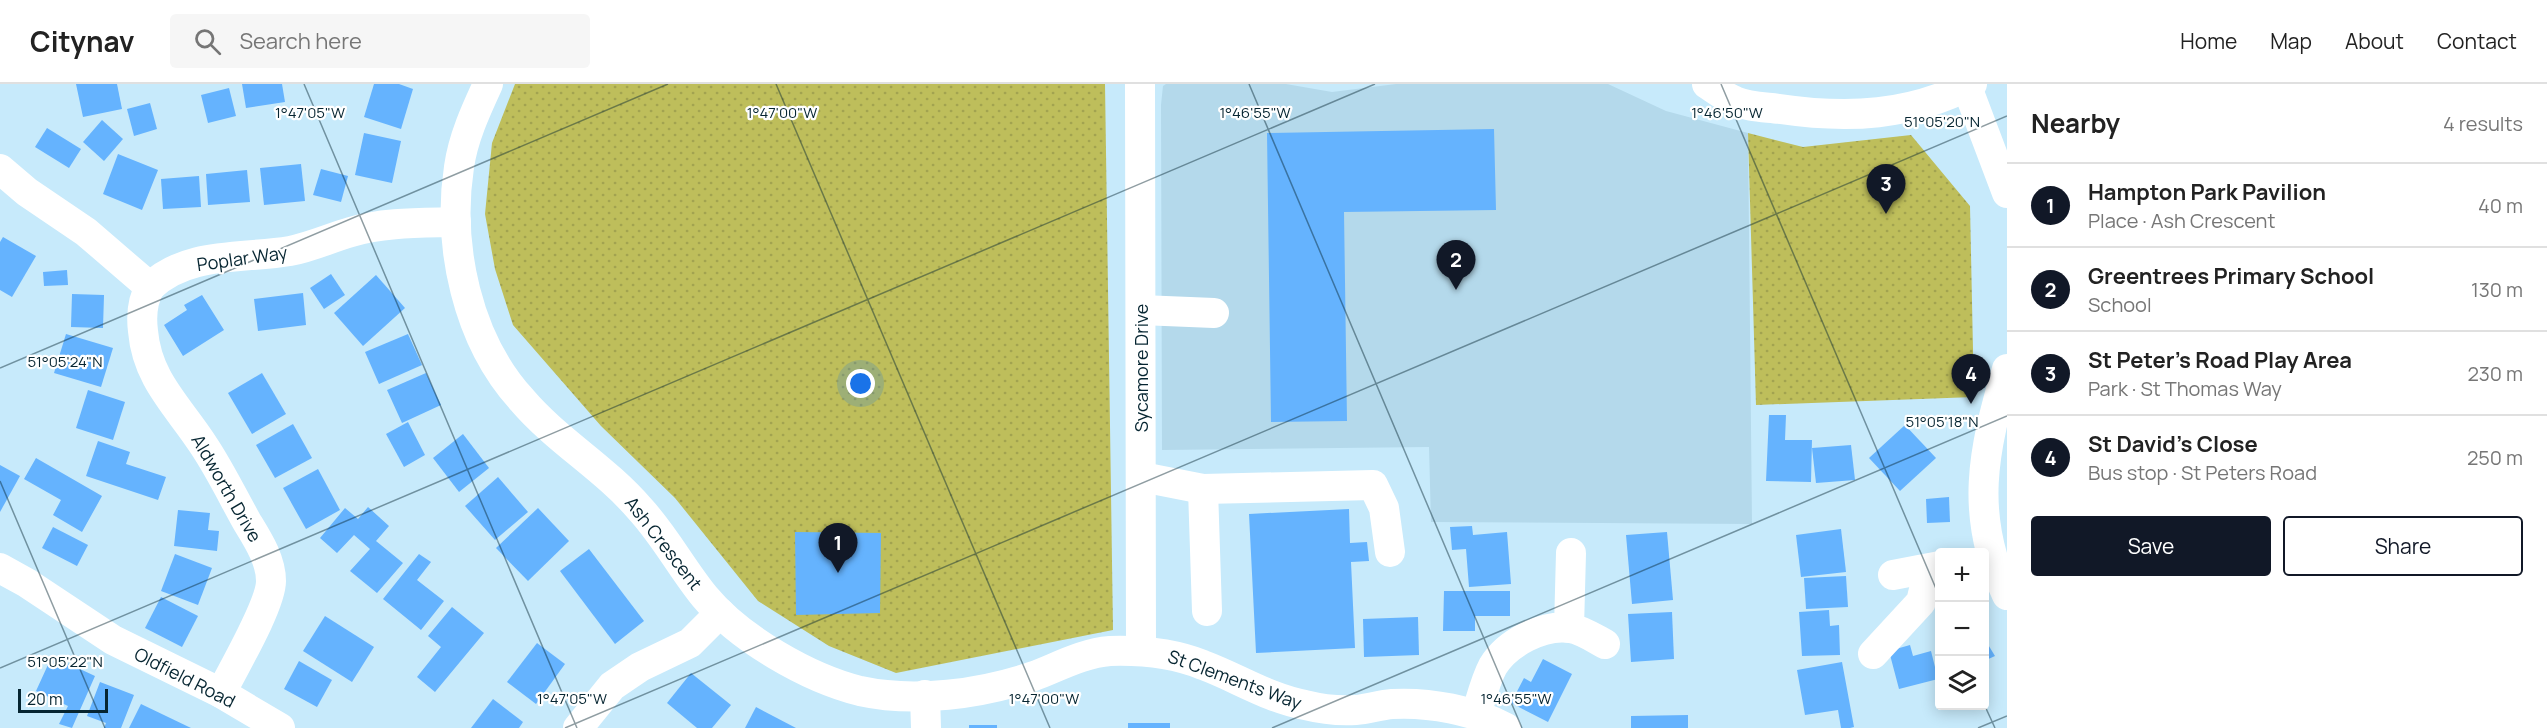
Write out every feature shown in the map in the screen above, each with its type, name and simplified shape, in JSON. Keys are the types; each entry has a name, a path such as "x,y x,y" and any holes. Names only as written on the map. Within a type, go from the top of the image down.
{"street":[{"name":"Ash Crescent","path":"488,84 465,141 459,165 456,222 459,260 472,311 488,348 509,385 541,421 612,479 630,498 720,613 741,630 793,664 837,683 882,694 925,695 974,692 1013,683 1088,655 1106,651 1141,651"},
{"name":"Sycamore Drive","path":"1140,84 1141,651"},
{"path":"1707,84 1736,101 1744,103 1838,116 1867,115 1910,107 1969,86 2007,193"},
{"path":"0,169 27,192 86,232 150,287"},
{"name":"Poplar Way","path":"150,287 171,272 204,261 307,248 351,232 375,227 456,222"},
{"name":"Aldworth Drive","path":"150,287 143,303 142,314 147,360 161,387 189,423 217,467 259,543 271,579 268,598 221,693"},
{"path":"1141,310 1214,313"},
{"path":"1987,548 1982,489 1986,450 2007,369"},
{"path":"1142,477 1203,489 1373,485 1384,508 1390,552"},
{"path":"1203,489 1207,611"},
{"path":"1569,628 1571,553"},
{"path":"1989,556 2007,595"},
{"name":"Oldfield Road","path":"0,568 27,583 113,640 221,693 280,728"},
{"path":"1893,575 1934,568"},
{"path":"1873,654 1921,602 1934,568"},
{"path":"578,728 612,686 640,668 690,643 720,613"},
{"path":"1476,715 1492,668 1504,651 1523,639 1543,632 1569,628 1605,644"},
{"name":"St Clements Way","path":"1141,651 1166,654 1200,663 1268,694 1308,706 1356,710 1386,705 1418,705 1476,715 1506,728"},
{"path":"925,695 926,728"}],"shaded area":[{"path":"515,84 1105,84 1113,630 896,673 829,646 758,601 675,498 601,426 513,325 495,269 485,214 492,143"},
{"path":"1166,84 1286,84 1332,92 1396,84 1608,84 1666,111 1748,133 1752,524 1431,522 1429,447 1162,450 1161,105 1163,86"},
{"path":"1748,133 1803,147 1911,135 1970,206 1974,397 1756,405"}],"building":[{"path":"76,84 117,84 122,109 83,117"},
{"path":"242,84 282,84 285,102 246,108"},
{"path":"374,84 399,84 413,89 401,129 364,117"},
{"path":"229,88 236,116 208,123 201,95"},
{"path":"150,103 157,129 134,136 127,109"},
{"path":"102,120 123,139 104,161 83,142"},
{"path":"47,128 81,149 69,168 35,147"},
{"path":"1494,129 1496,210 1344,212 1347,421 1271,422 1267,133"},
{"path":"364,133 401,141 392,183 355,175"},
{"path":"118,154 158,170 142,210 103,194"},
{"path":"301,164 305,201 264,205 260,168"},
{"path":"321,169 348,176 341,202 313,195"},
{"path":"247,170 250,202 208,205 206,174"},
{"path":"199,176 201,207 163,209 161,179"},
{"path":"3,237 36,256 12,297 0,290 0,242"},
{"path":"67,270 68,285 44,286 43,272"},
{"path":"331,274 345,295 324,309 310,288"},
{"path":"376,275 405,308 363,346 334,313"},
{"path":"303,293 306,325 258,331 254,299"},
{"path":"72,294 104,295 103,328 71,327"},
{"path":"202,295 224,330 183,356 164,325 187,310 184,305"},
{"path":"66,334 113,348 101,387 54,373"},
{"path":"408,334 422,365 379,384 365,352"},
{"path":"262,373 286,414 252,434 228,393"},
{"path":"426,373 441,405 402,423 387,390"},
{"path":"88,390 125,402 113,440 76,428"},
{"path":"1769,415 1786,415 1785,440 1812,440 1811,482 1766,481"},
{"path":"408,422 425,455 404,467 386,434"},
{"path":"293,424 312,458 275,478 256,445"},
{"path":"1905,425 1936,458 1900,491 1869,458"},
{"path":"463,434 489,468 459,492 433,458"},
{"path":"98,441 130,452 126,464 166,477 158,500 86,476"},
{"path":"1851,445 1855,480 1816,483 1812,448"},
{"path":"36,458 102,496 82,532 53,515 61,500 24,479"},
{"path":"0,465 20,476 0,512"},
{"path":"318,469 340,510 306,529 283,488"},
{"path":"498,477 528,512 495,540 465,506"},
{"path":"1949,497 1950,522 1927,523 1926,499"},
{"path":"368,507 389,526 376,541 403,563 377,593 350,571 370,549 354,535 337,553 320,538 345,508 358,519"},
{"path":"538,508 569,541 528,581 496,548"},
{"path":"1349,509 1350,543 1367,542 1369,561 1351,562 1355,648 1256,653 1249,514"},
{"path":"178,510 210,513 208,530 219,531 217,551 174,546"},
{"path":"1472,526 1473,535 1507,532 1511,584 1469,587 1466,549 1452,550 1450,527"},
{"path":"53,527 88,545 77,566 42,548"},
{"path":"1841,529 1846,572 1801,577 1796,535"},
{"path":"795,532 881,533 880,613 796,615"},
{"path":"1667,532 1673,600 1632,604 1626,535"},
{"path":"589,549 644,621 615,644 560,571"},
{"path":"175,554 212,568 198,605 161,591"},
{"path":"419,554 431,562 417,580 444,601 421,630 383,599"},
{"path":"1846,576 1848,607 1806,609 1804,578"},
{"path":"1444,591 1510,591 1510,616 1475,616 1475,631 1443,631"},
{"path":"161,597 198,616 182,647 145,628"},
{"path":"452,607 484,633 435,692 417,677 441,647 428,636"},
{"path":"1829,610 1830,626 1839,625 1840,655 1802,656 1799,612"},
{"path":"1672,612 1674,659 1631,662 1628,614"},
{"path":"325,616 374,647 352,682 303,651"},
{"path":"1418,617 1419,655 1364,657 1363,619"},
{"path":"537,643 565,664 536,704 507,682"},
{"path":"1910,645 1913,656 1931,651 1935,680 1899,689 1889,651"},
{"path":"1989,646 1995,656 1989,659"},
{"path":"52,656 95,676 72,728 59,724 68,706 36,691"},
{"path":"1543,659 1572,674 1548,722 1511,703 1524,678 1531,682"},
{"path":"299,661 332,680 317,707 284,689"},
{"path":"1842,662 1854,727 1850,728 1841,728 1838,710 1805,715 1797,670"},
{"path":"691,673 731,705 712,728 697,728 667,703"},
{"path":"100,682 134,695 121,728 104,728 106,723 87,716"},
{"path":"493,699 523,722 519,728 471,728"},
{"path":"141,704 191,728 129,728"},
{"path":"756,707 796,728 745,728"},
{"path":"1688,715 1688,728 1631,728 1631,716"},
{"path":"1128,723 1170,723 1170,728 1128,728"},
{"path":"969,725 997,725 997,728 969,728"}],"place":[{"name":"St Peter's Road Play Area","path":"1886,214"},
{"name":"Greentrees Primary School","path":"1456,290"},
{"name":"St David's Close","path":"1971,404"},
{"name":"Hampton Park Pavilion","path":"838,573"}]}
